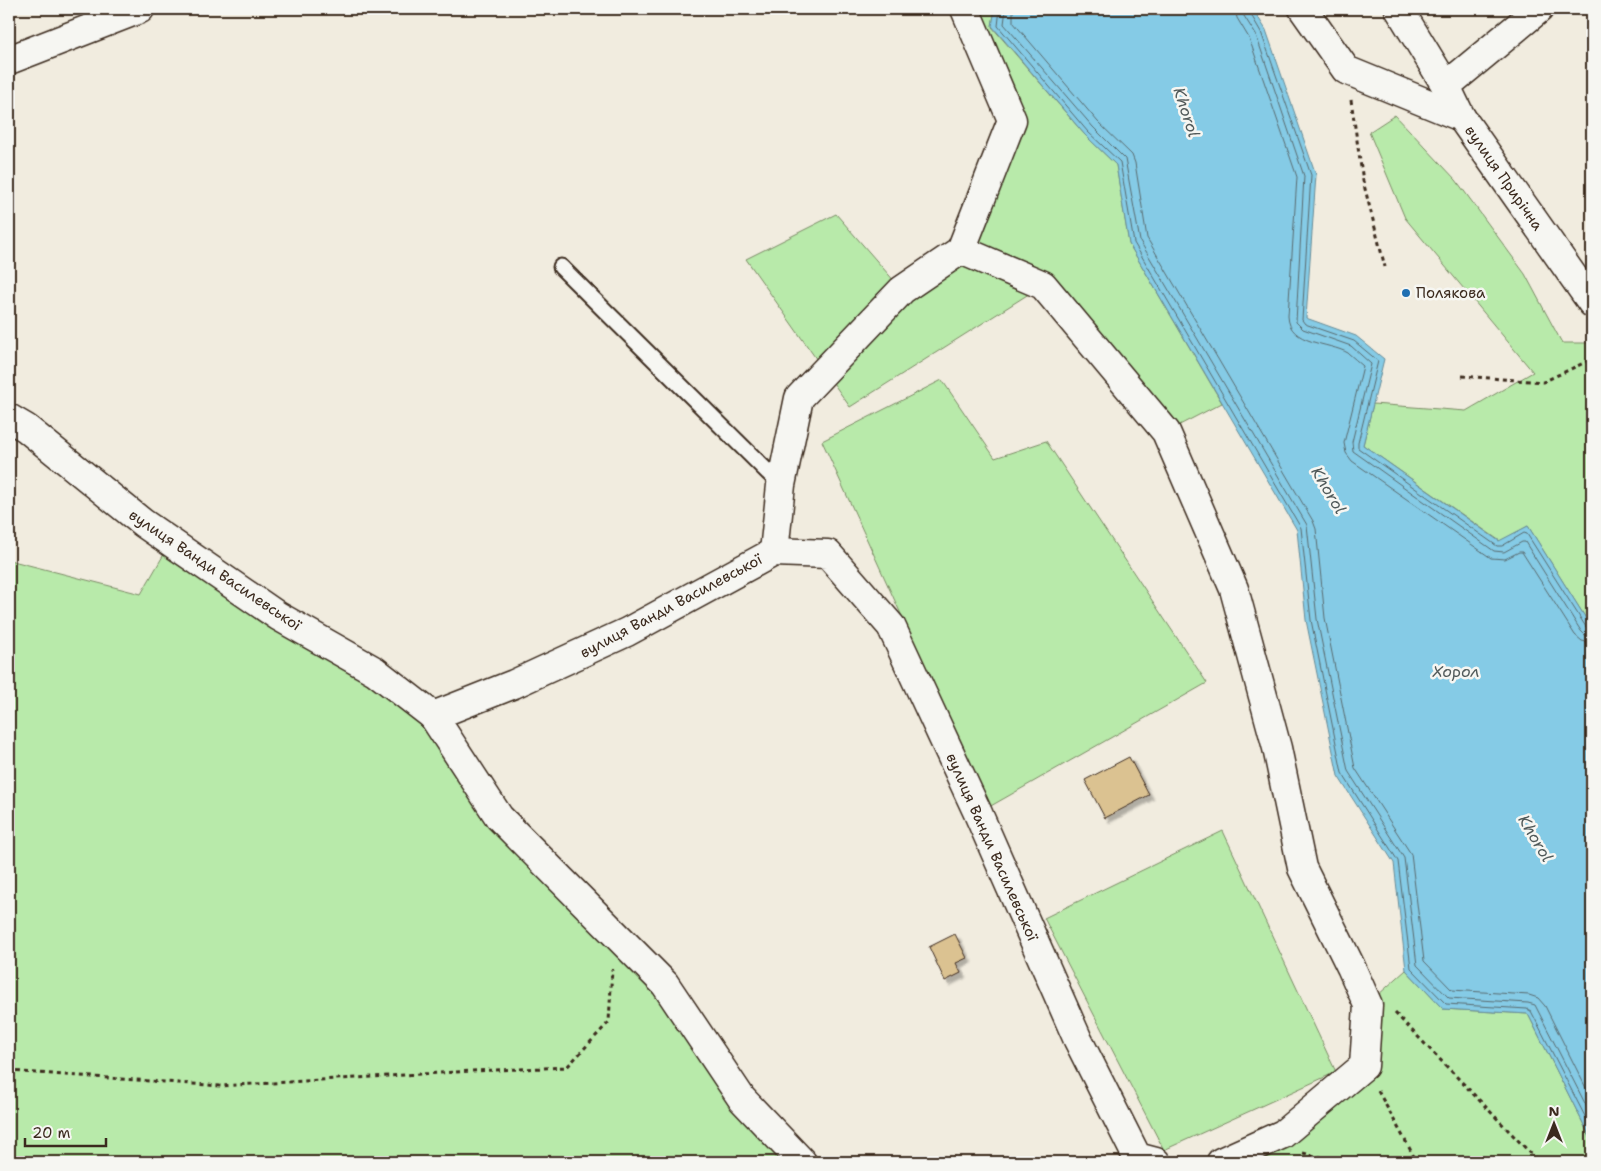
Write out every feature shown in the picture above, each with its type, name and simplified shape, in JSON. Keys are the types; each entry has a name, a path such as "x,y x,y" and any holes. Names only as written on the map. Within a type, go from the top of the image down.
{"street":[{"path":"9,60 140,9"},
{"path":"774,552 781,485 799,398 902,290 961,250 1012,120 965,9"},
{"path":"1303,9 1346,70"},
{"path":"1399,9 1446,86 1461,117"},
{"path":"1446,86 1539,9"},
{"name":"вулиця Прирічна","path":"1346,70 1461,117 1592,303"},
{"path":"961,250 1043,285 1166,432 1234,589 1277,748 1302,868 1352,967 1368,1005 1364,1066 1283,1134 1221,1162"},
{"name":"вулиця Ванди Василевської","path":"9,418 26,428 143,523 278,616 376,671 433,716 514,684 627,632 774,552 828,554 891,626 977,811 1078,1040 1137,1157 1156,1162"},
{"path":"433,716 499,817 665,984 742,1099 802,1162"}],"lane":[{"path":"561,267 781,485"}],"path":[{"path":"1346,70 1363,181 1385,267"},
{"path":"1462,376 1543,382 1592,358"},
{"path":"9,1071 221,1086 472,1070 567,1067 609,1022 614,933"},
{"path":"1392,1009 1539,1162"},
{"path":"1364,1066 1417,1162"}],"green space":[{"path":"966,9 995,9 992,27 1085,135 1116,165 1129,244 1222,403 1166,432 1043,285 850,407 746,259 836,214 902,290 961,250 1012,120"},
{"path":"1395,115 1456,180 1525,274 1562,343 1592,343 1592,628 1528,526 1500,541 1363,445 1373,404 1466,411 1533,372 1405,218 1369,132"},
{"path":"942,380 995,458 1046,441 1207,683 989,807 822,441"},
{"path":"171,542 433,716 802,1162 9,1162 9,560 141,594"},
{"path":"1223,831 1336,1072 1164,1150 1044,918"},
{"path":"1406,970 1443,1009 1528,1014 1592,1141 1592,1162 1221,1162 1364,1066 1378,995"}],"water":[{"name":"Хорол","path":"995,9 1253,9 1266,30 1316,175 1306,318 1356,336 1384,359 1363,445 1499,541 1528,526 1592,628 1592,1141 1528,1014 1443,1009 1406,970 1394,863 1338,776 1306,620 1297,530 1129,244 1116,165 1085,135 992,26"}],"building":[{"path":"1129,757 1149,795 1105,818 1085,780"},
{"path":"955,934 967,958 956,963 961,973 945,981 929,947"}],"place":[{"name":"Полякова","path":"1406,293"}],"water label":[{"name":"Khorol","path":"1187,112"},
{"name":"Khorol","path":"1329,490"},
{"name":"Khorol","path":"1536,838"}]}
